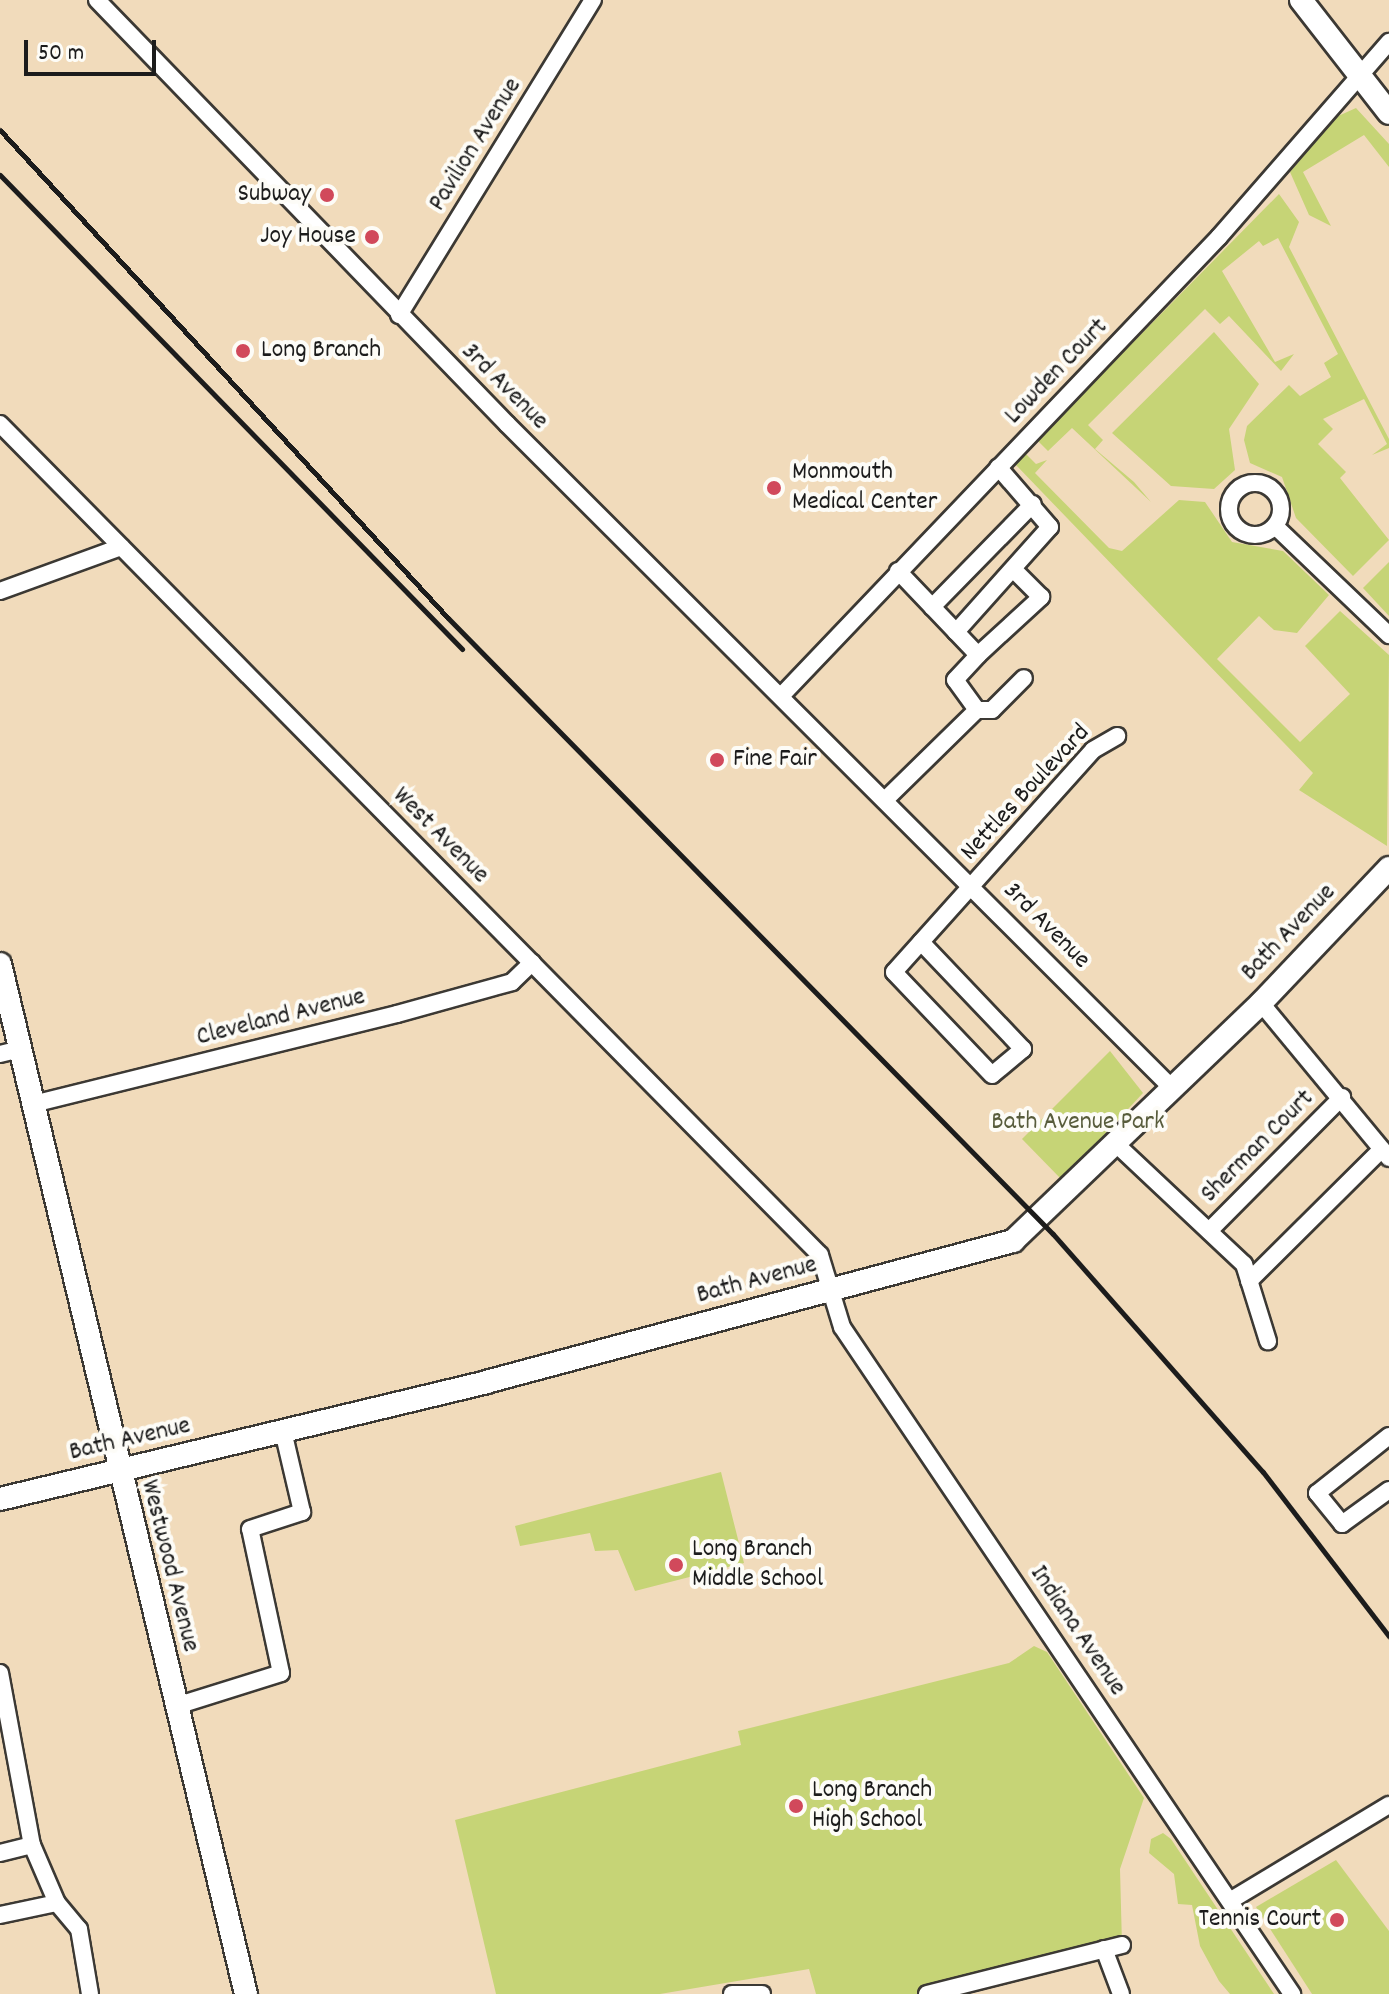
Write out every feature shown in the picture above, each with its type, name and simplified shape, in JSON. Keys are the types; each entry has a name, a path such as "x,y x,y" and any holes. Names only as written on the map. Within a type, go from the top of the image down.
{"street":[{"name":"3rd Avenue","path":"97,0 399,315 1172,1088"},
{"name":"Pavilion Avenue","path":"399,315 593,0"},
{"path":"1301,0 1389,113"},
{"name":"Lowden Court","path":"782,695 1219,237 1389,42"},
{"name":"West Avenue","path":"0,424 820,1255 833,1290"},
{"path":"956,632 1016,572 1050,527 998,467"},
{"path":"932,607 1033,504"},
{"path":"1275,526 1389,635"},
{"path":"0,591 121,547"},
{"path":"898,571 978,655"},
{"path":"977,710 955,680 1041,597 1016,572"},
{"path":"886,799 977,710 992,710 1024,678"},
{"name":"Nettles Boulevard","path":"921,942 1023,1049 992,1075 894,972 1093,750 1117,736"},
{"name":"Bath Avenue","path":"0,1499 283,1431 1013,1241 1261,1003 1389,868"},
{"name":"Cleveland Avenue","path":"33,1104 512,982 532,963"},
{"name":"Westwood Avenue","path":"0,964 10,1051 33,1104 117,1473 246,1994"},
{"path":"1249,1281 1385,1153 1342,1097 1261,1003"},
{"name":"Sherman Court","path":"1209,1231 1342,1097"},
{"name":"Sherman Court","path":"1116,1144 1244,1264 1268,1341"},
{"name":"Indiana Avenue","path":"833,1290 842,1327 1233,1899 1292,1994"},
{"path":"176,1706 281,1673 250,1529 302,1512 283,1431"},
{"path":"1389,1436 1317,1493 1342,1524 1389,1490"},
{"path":"0,1673 6,1734 32,1845 57,1903 79,1929 90,1994"},
{"path":"1233,1899 1389,1805"},
{"path":"0,1853 32,1845"},
{"path":"0,1915 57,1903"},
{"path":"927,1994 1122,1945"},
{"path":"1104,1949 1121,1994"},
{"path":"732,1994 762,1994"}],"green space":[{"path":"1356,108 1389,144 1389,167 1364,135 1303,172 1331,226 1309,215 1290,172 1336,117"},
{"path":"1279,194 1299,222 1289,247 1389,439 1389,448 1372,455 1387,444 1364,399 1323,419 1333,429 1318,444 1346,472 1340,478 1389,540 1353,576 1296,518 1282,477 1250,463 1244,440 1247,426 1289,385 1300,396 1331,377 1324,363 1338,354 1278,238 1263,246 1259,241 1222,271 1275,362 1294,354 1281,371 1229,316 1220,324 1205,309 1088,425 1103,440 1095,449 1134,482 1151,502 1072,428 1048,451 1037,440"},
{"path":"1214,332 1259,384 1229,429 1235,470 1214,489 1171,486 1112,433"},
{"path":"1024,452 1036,464 1047,460 1035,473 1109,548 1122,551 1179,500 1205,502 1232,542 1283,551 1329,595 1297,633 1274,630 1259,616 1217,659 1300,742 1350,694 1305,646 1340,611 1389,655 1387,846 1299,790 1313,773 1013,462"},
{"path":"1389,562 1389,616 1363,588"},
{"name":"Bath Avenue Park","path":"1110,1051 1143,1093 1062,1180 1022,1139"},
{"path":"721,1472 744,1563 635,1591 618,1550 595,1551 590,1533 520,1546 515,1526"},
{"name":"Long Branch High School","path":"1034,1646 1047,1652 1144,1798 1120,1869 1122,1945 927,1994 816,1994 809,1969 660,1994 496,1994 455,1820 741,1745 738,1731 1009,1663"},
{"path":"1163,1833 1171,1839 1274,1994 1230,1994 1219,1981 1200,1946 1192,1905 1178,1904 1174,1874 1149,1853 1151,1839"},
{"path":"1336,1860 1389,1931 1389,1994 1312,1994 1256,1907"}],"railway":[{"path":"0,130 448,618 1053,1234 1263,1472 1389,1636"},
{"path":"0,175 462,649"}],"place":[{"name":"Subway","path":"327,195"},
{"name":"Joy House","path":"372,237"},
{"name":"Long Branch","path":"243,351"},
{"name":"Monmouth Medical Center","path":"774,488"},
{"name":"Fine Fair","path":"717,760"},
{"name":"Long Branch Middle School","path":"676,1565"},
{"name":"Long Branch High School","path":"796,1806"},
{"name":"Tennis Court","path":"1337,1920"}]}
